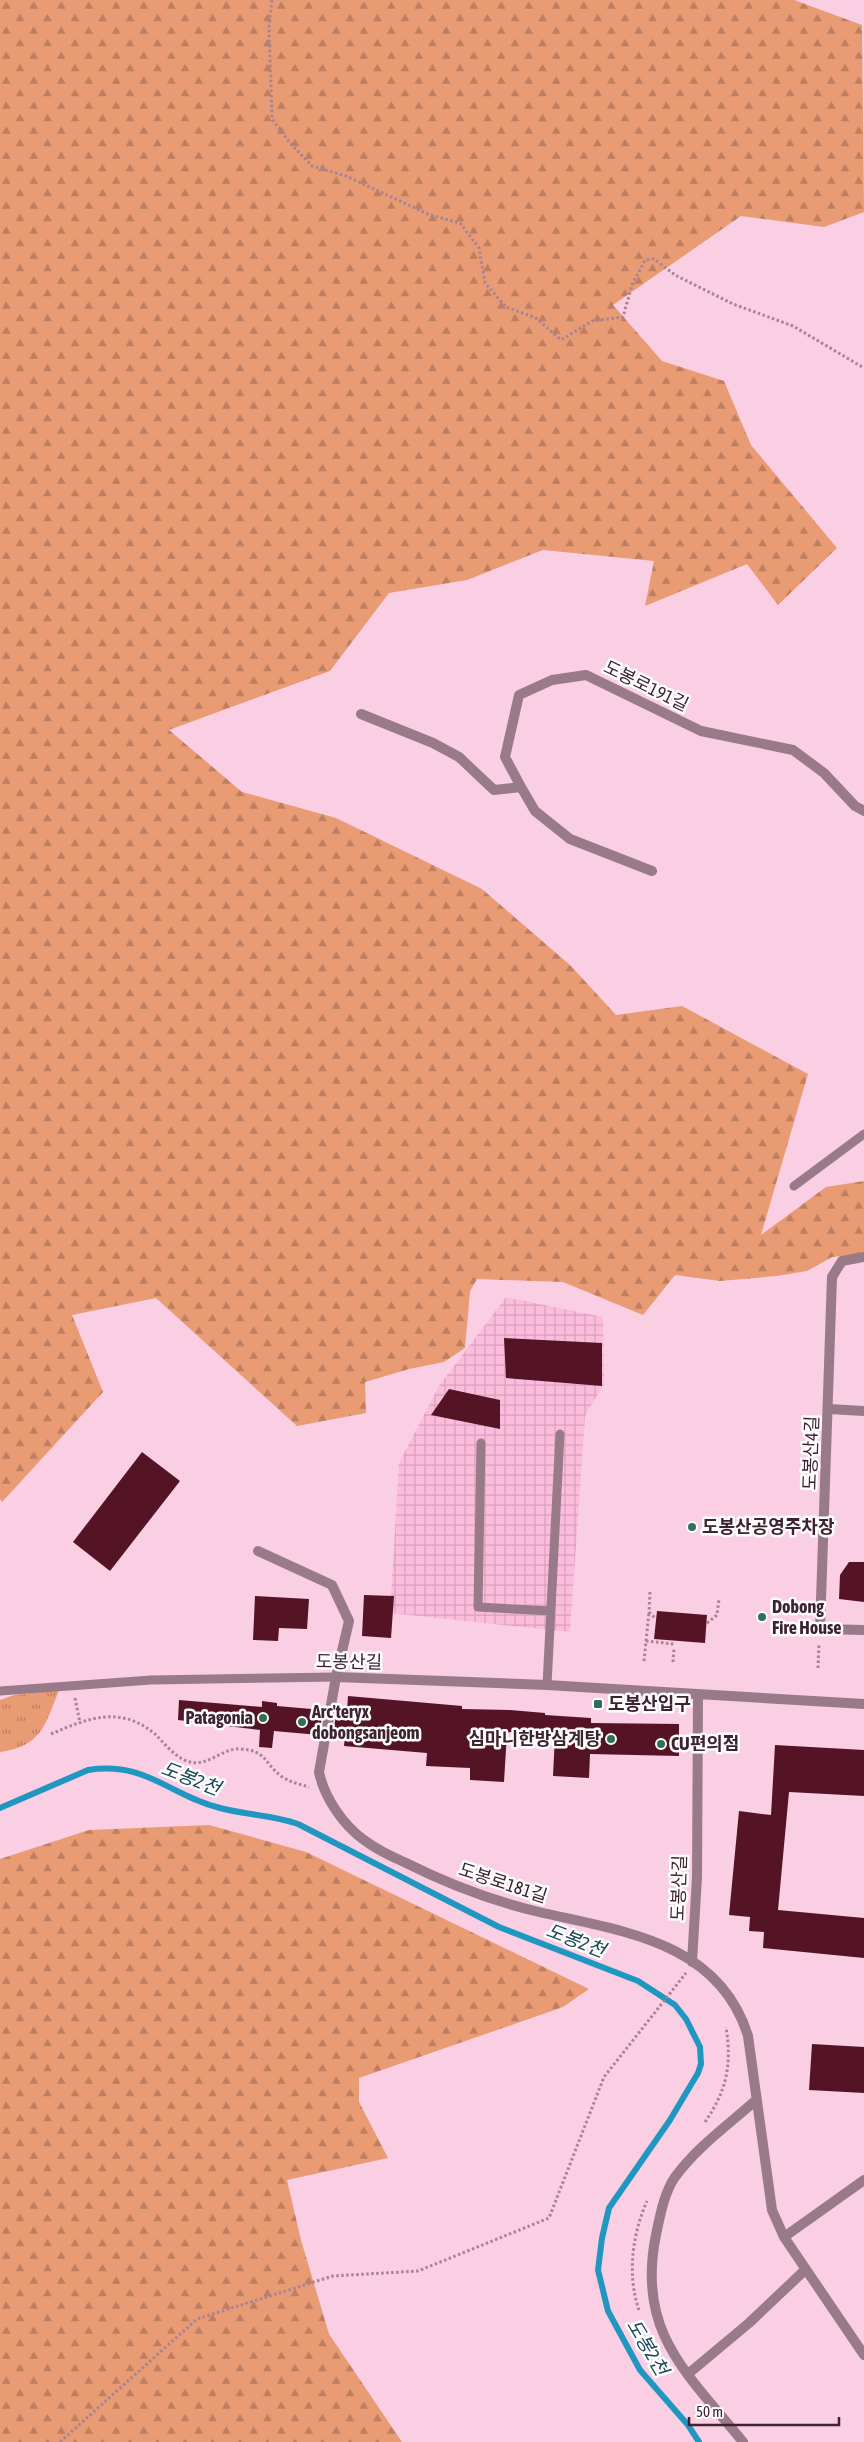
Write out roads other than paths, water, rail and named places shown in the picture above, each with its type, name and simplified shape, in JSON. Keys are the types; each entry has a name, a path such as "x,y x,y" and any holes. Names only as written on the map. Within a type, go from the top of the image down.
{"street":[{"name":"도봉로191길","path":"521,787 505,757 519,696 552,680 586,675 701,731 792,750 824,773 855,806 864,811"},
{"path":"361,714 433,743 459,757 494,790 521,787 535,811 570,839 652,871"},
{"name":"도봉산4길","path":"864,1257 842,1261 832,1277 820,1629 864,1630"},
{"path":"829,1409 864,1411"},
{"name":"도봉로181길","path":"258,1551 332,1585 349,1622 336,1677 319,1772 321,1781 335,1808 349,1827 365,1842 456,1886 538,1912 630,1933 662,1944 714,1978 744,2024 748,2036 755,2101 768,2195 772,2210 784,2237 864,2355"},
{"name":"도봉산길","path":"336,1677 547,1685 864,1704"},
{"name":"도봉산길","path":"692,1962 697,1877 698,1695"},
{"path":"743,2442 688,2374 666,2341 653,2306 650,2274 660,2215 670,2185 704,2145 755,2101"},
{"path":"784,2237 864,2180"},
{"path":"688,2374 749,2323 805,2270"}],"lane":[{"path":"794,1186 864,1134"},
{"path":"547,1685 560,1434"},
{"path":"481,1443 478,1607 551,1611"},
{"name":"도봉산길","path":"0,1691 189,1679 336,1677"}],"waterway":[{"name":"도봉2천","path":"0,1808 88,1770 126,1770 220,1808 298,1824 499,1927 638,1981 675,2005 686,2019 700,2047 701,2064 698,2073 670,2120 609,2208 602,2238 598,2270 608,2311 640,2370 688,2425 699,2442"}],"place":[{"name":"도봉산공영주차장","path":"692,1527"},
{"name":"Dobong Fire House","path":"762,1617"},
{"name":"도봉산입구","path":"598,1704"},
{"name":"Patagonia","path":"263,1718"},
{"name":"Arc'teryx dobongsanjeom","path":"302,1722"},
{"name":"심마니한방삼계탕","path":"611,1739"},
{"name":"CU편의점","path":"661,1744"}]}
